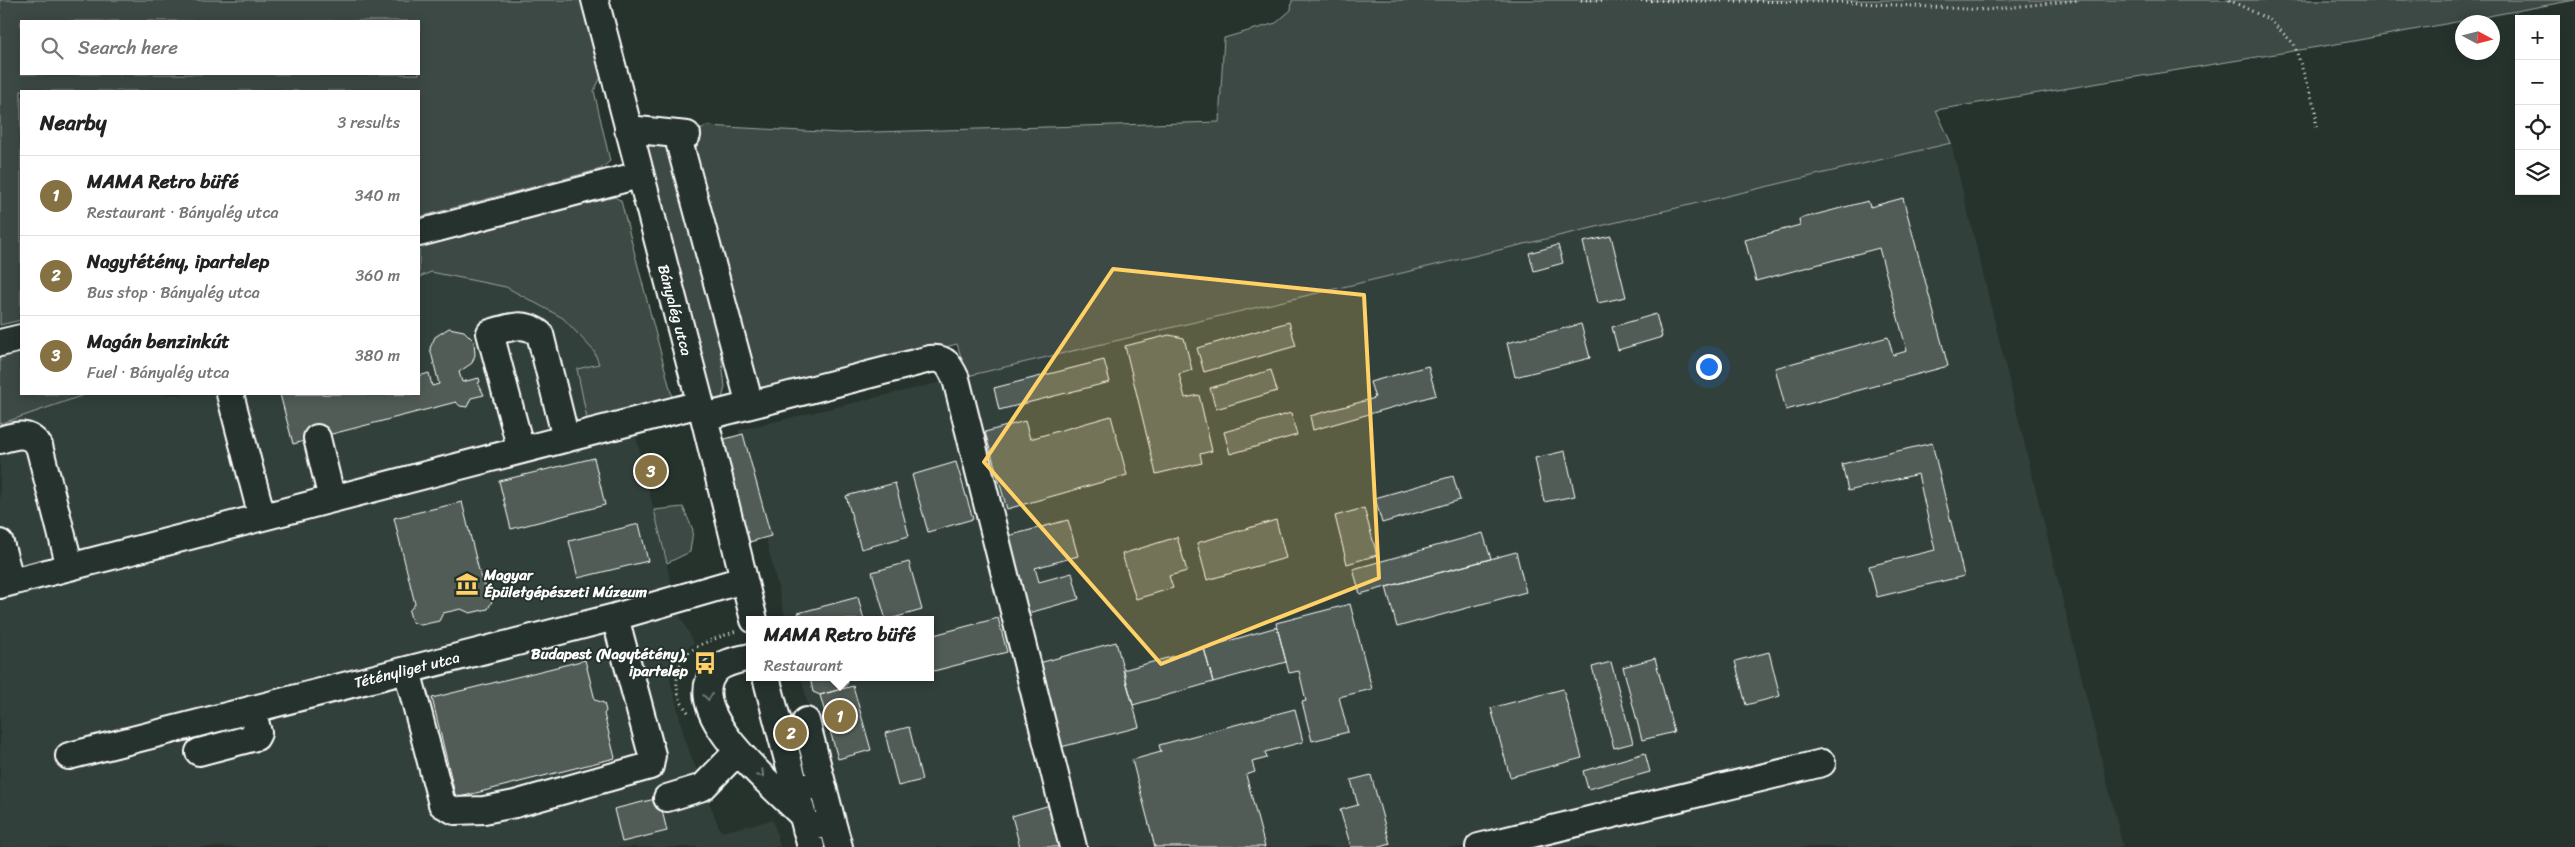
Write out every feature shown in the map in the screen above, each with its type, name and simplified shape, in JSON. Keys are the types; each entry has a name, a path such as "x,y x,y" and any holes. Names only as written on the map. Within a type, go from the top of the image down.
{"street":[{"name":"Bányalég utca","path":"595,0 639,175 702,410 743,580 746,616"},
{"path":"628,129 682,134 750,405"},
{"path":"420,233 639,175"},
{"path":"521,450 490,333 522,325 531,326 540,334 566,439"},
{"path":"0,343 20,338"},
{"path":"0,543 5,584 566,439 702,410 750,405 930,358 943,359 950,366 956,379 1073,847"},
{"path":"230,395 262,517"},
{"path":"0,440 25,435 33,438 38,446 70,567"},
{"path":"317,438 332,499"},
{"name":"Tétényliget utca","path":"69,756 615,617 743,580"},
{"path":"407,670 442,804 455,811 484,810 516,804 650,766 652,755 615,617"},
{"path":"746,658 726,664 716,670 707,687 710,707 718,727 738,751 804,820 832,822"},
{"path":"767,681 804,820"},
{"path":"199,752 256,737 258,733 252,709"},
{"path":"806,720 839,847"},
{"path":"667,798 703,787 738,751"},
{"path":"1478,847 1822,762"},
{"path":"804,820 822,783"}],"path":[{"path":"1581,0 1843,2 1985,10 2079,0"},
{"path":"2229,0 2270,20 2294,44 2316,111 2316,128"},
{"path":"692,716 680,699 676,687 680,663 694,648 746,625"}],"highlighted area":[{"path":"1113,269 1364,295 1379,578 1161,664 984,462"}],"shaded area":[{"path":"0,0 586,0 604,71 594,91 610,161 601,169 420,217 420,90 20,90 20,320 0,325"},
{"path":"1292,0 2575,0 2494,15 2455,15 2455,22 2348,42 1936,110 1951,143 967,376 957,344 757,396 743,327 712,224 699,172 696,150 697,133 706,126 840,133 1219,122 1224,38 1276,23 1291,10"},
{"path":"661,143 671,151 719,337 725,387 722,399 714,403 642,153 650,144"},
{"path":"1951,143 2123,847 843,847 802,681 934,681 934,616 785,616 739,430"},
{"path":"615,197 621,201 673,400 588,423 577,369 599,364 594,351 563,318 506,287 431,272 420,277 420,243"},
{"path":"431,272 506,287 563,318 594,351 599,365 577,369 594,447 636,436 678,612 694,643 678,655 672,667 670,679 685,740 721,832 773,820 780,847 0,847 0,424 84,395 420,395 420,277"},
{"path":"20,345 20,395 84,395 0,424 0,350"},
{"path":"683,507 693,530 690,552 667,563 654,510"}],"building":[{"path":"1903,198 1948,366 1786,410 1775,368 1888,337 1893,355 1907,351 1879,248 1756,281 1745,240 1800,225 1799,219 1868,201 1870,207"},
{"path":"1611,236 1626,297 1598,303 1583,242"},
{"path":"1558,245 1563,263 1534,271 1529,253"},
{"path":"1656,314 1662,337 1618,350 1612,327"},
{"path":"1289,322 1296,346 1204,372 1197,348"},
{"path":"1581,324 1590,358 1515,377 1507,343"},
{"path":"449,328 464,331 474,341 475,355 472,363 459,372 462,382 479,378 480,382 478,383 484,395 471,398 467,407 460,406 456,402 293,444 280,395 420,395 420,376 429,373 432,386 439,384 430,348 435,337"},
{"path":"1169,335 1184,338 1192,370 1179,374 1185,398 1199,395 1212,451 1200,454 1202,463 1156,474 1125,346"},
{"path":"1104,360 1110,382 999,410 994,388"},
{"path":"1428,366 1436,395 1313,430 1310,416 1375,398 1370,382"},
{"path":"1271,370 1277,391 1216,409 1210,388"},
{"path":"1291,413 1297,435 1230,454 1224,432"},
{"path":"1111,416 1127,475 1007,509 985,432 1025,421 1030,439"},
{"path":"743,434 771,536 746,543 718,441"},
{"path":"1932,443 1964,576 1877,597 1869,566 1935,550 1918,474 1848,491 1842,464"},
{"path":"1565,451 1575,496 1544,502 1535,458"},
{"path":"594,458 605,505 511,529 499,481"},
{"path":"956,462 973,519 928,532 912,475"},
{"path":"1453,476 1460,500 1382,523 1375,498"},
{"path":"895,483 909,536 861,549 846,496"},
{"path":"462,502 482,583 488,587 492,601 488,609 470,613 461,609 443,613 439,621 421,625 412,622 409,611 415,604 394,518"},
{"path":"1364,508 1377,555 1347,564 1335,516"},
{"path":"1068,520 1078,556 1035,568 1039,582 1072,573 1079,599 1025,614 1004,537"},
{"path":"1276,520 1286,558 1207,580 1197,543"},
{"path":"639,524 648,561 578,578 569,541"},
{"path":"1483,533 1491,559 1360,594 1353,569"},
{"path":"1177,537 1187,571 1169,576 1173,588 1136,599 1122,554"},
{"path":"1516,552 1526,592 1397,627 1386,587"},
{"path":"909,562 922,610 900,616 885,616 872,572"},
{"path":"858,597 863,616 799,616 798,613"},
{"path":"1350,604 1372,689 1339,697 1348,732 1312,741 1302,702 1306,701 1299,671 1289,673 1276,623"},
{"path":"998,618 1007,652 934,671 934,635"},
{"path":"1277,627 1286,662 1213,682 1204,648"},
{"path":"1116,642 1139,727 1061,747 1039,663"},
{"path":"1204,648 1213,682 1133,705 1123,670"},
{"path":"1769,652 1780,696 1746,705 1735,661"},
{"path":"1655,658 1674,732 1642,740 1623,667"},
{"path":"585,660 595,700 604,703 606,711 604,714 615,758 456,798 432,698"},
{"path":"1611,662 1633,743 1614,748 1592,667"},
{"path":"811,681 847,681 848,683 844,688 820,695 813,692"},
{"path":"853,686 871,750 838,759 820,695"},
{"path":"1563,689 1582,758 1510,777 1491,708"},
{"path":"1295,709 1303,742 1265,752 1267,758 1252,762 1255,772 1246,775 1265,847 1155,847 1132,760 1161,752 1159,745"},
{"path":"909,727 922,780 898,786 885,733"},
{"path":"1645,753 1650,772 1588,789 1583,771"},
{"path":"1371,775 1390,844 1381,847 1351,847 1340,810 1358,805 1351,780"},
{"path":"659,798 667,831 622,842 614,809"},
{"path":"1050,805 1061,847 1020,847 1012,816"}],"place":[{"name":"Magán benzinkút","path":"651,471"},
{"name":"Magyar Épületgépészeti Múzeum","path":"467,584"},
{"name":"Budapest (Nagytétény), ipartelep","path":"705,663"},
{"name":"MAMA Retro büfé","path":"840,716"},
{"name":"Nagytétény, ipartelep","path":"791,733"}]}
